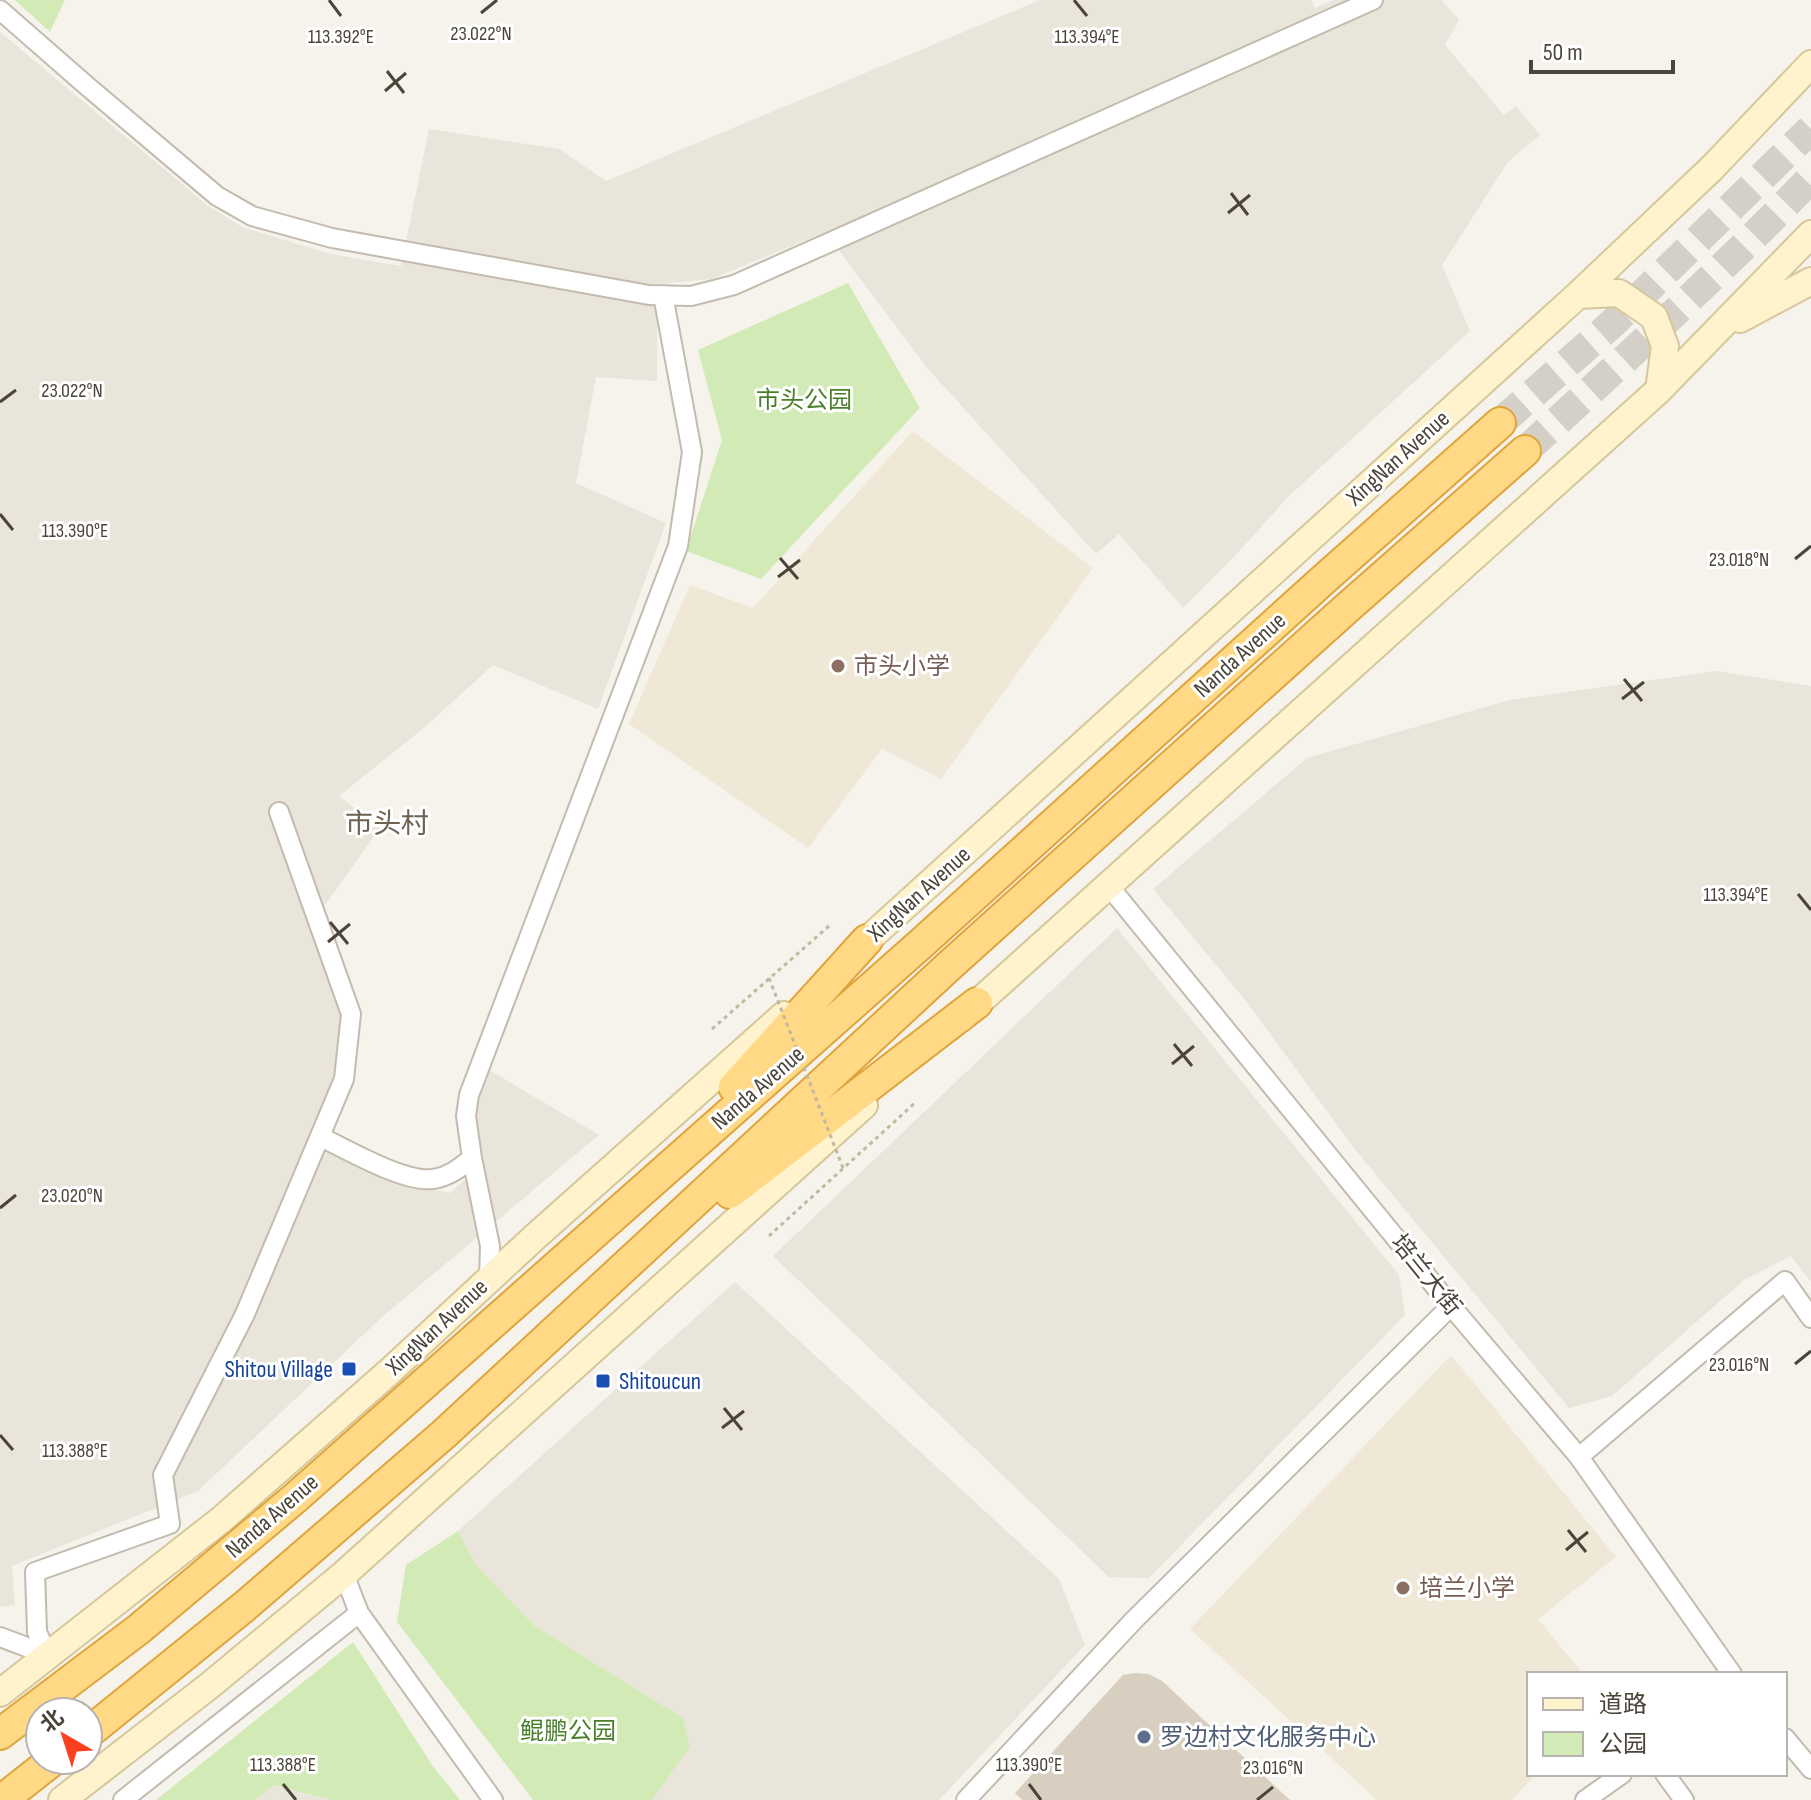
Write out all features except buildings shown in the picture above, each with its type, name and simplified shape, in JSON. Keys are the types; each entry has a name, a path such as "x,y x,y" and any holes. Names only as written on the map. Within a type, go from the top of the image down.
{"highway":[{"name":"Nanda Avenue","path":"0,1734 139,1629 294,1499 912,951 1500,423"},
{"name":"Nanda Avenue","path":"104,1720 245,1606 444,1434 949,966 1525,451"},
{"path":"629,1201 867,940"},
{"path":"583,1306 977,1003"},
{"path":"2,1800 33,1776"}],"main road":[{"name":"XingNan Avenue","path":"0,1693 222,1519 389,1372 1578,295 1712,168 1811,64"},
{"path":"62,1800 209,1686 344,1574 1659,390 1811,234"},
{"path":"1715,332 1811,281"},
{"path":"1578,295 1619,293 1654,317 1665,346 1659,390"}],"street":[{"path":"0,10 217,196 252,216 332,238 649,295 691,296 734,285 1373,0"},
{"path":"489,1279 490,1246 466,1116 469,1095 678,546 692,452 663,295"},
{"path":"41,1662 43,1645 37,1632 35,1572 170,1524 163,1475 245,1314 344,1079 351,1014 279,812"},
{"name":"培兰大街","path":"1108,885 1451,1306 1579,1457 1731,1672"},
{"path":"321,1137 397,1174 431,1180 457,1170 472,1158"},
{"path":"1579,1457 1785,1281 1811,1318"},
{"path":"966,1800 1134,1620 1451,1306"},
{"path":"344,1574 359,1613 493,1800"},
{"path":"123,1800 359,1613"},
{"path":"0,1637 32,1649 41,1662"},
{"path":"1787,1740 1811,1769"},
{"path":"1585,1800 1619,1776"},
{"path":"1666,1776 1684,1800"}],"path":[{"path":"712,1029 829,926"},
{"path":"769,978 843,1168"},
{"path":"769,1236 916,1102"}],"shaded area":[{"path":"1040,0 1311,0 1315,8 1333,0 1441,0 1459,20 1445,45 1504,115 1516,106 1540,135 1508,162 1442,265 1470,331 1288,497 1183,608 1119,534 1096,554 929,370 825,232 712,279 657,284 657,381 596,377 576,483 666,523 598,709 493,665 425,727 339,796 380,828 323,908 359,1010 353,1077 326,1151 396,1182 450,1193 484,1163 475,1116 489,1070 599,1135 382,1317 198,1491 12,1566 15,1605 0,1607 0,32 207,205 242,227 331,254 401,266 429,129 559,149 606,181"},
{"name":"市头小学","path":"913,431 1093,568 941,779 882,749 808,848 629,724 690,585 753,608"},
{"path":"1717,671 1811,686 1811,1282 1791,1256 1744,1280 1612,1396 1569,1408 1354,1148 1246,1001 1153,889 1307,758 1510,700"},
{"path":"1117,928 1399,1275 1405,1315 1149,1578 1109,1577 773,1256"},
{"path":"735,1282 1059,1579 1085,1645 939,1800 652,1800 690,1747 683,1718 536,1627 475,1564 458,1531"},
{"name":"培兰小学","path":"1451,1355 1616,1557 1538,1619 1581,1672 1527,1672 1527,1776 1534,1776 1512,1800 1377,1800 1190,1629"},
{"path":"274,1785 331,1800 255,1800"}],"green space":[{"path":"15,0 65,0 50,32"},
{"name":"市头公园","path":"848,283 920,408 761,579 686,551 722,440 698,350"},
{"name":"鲲鹏公园","path":"458,1531 475,1564 536,1627 683,1718 690,1747 652,1800 533,1800 397,1622 406,1565"},
{"path":"353,1642 432,1765 460,1800 331,1800 274,1785 255,1800 156,1800"}],"tunnel":[{"path":"1500,423 1614,322 1811,129"},
{"path":"1525,451 1706,283 1811,178"}],"place":[{"name":"市头小学","path":"838,666"},
{"name":"Shitou Village","path":"349,1369"},
{"name":"Shitoucun","path":"603,1381"},
{"name":"培兰小学","path":"1403,1588"},
{"name":"罗边村文化服务中心","path":"1144,1737"}],"district":[{"name":"市头村","path":"387,824"}]}
